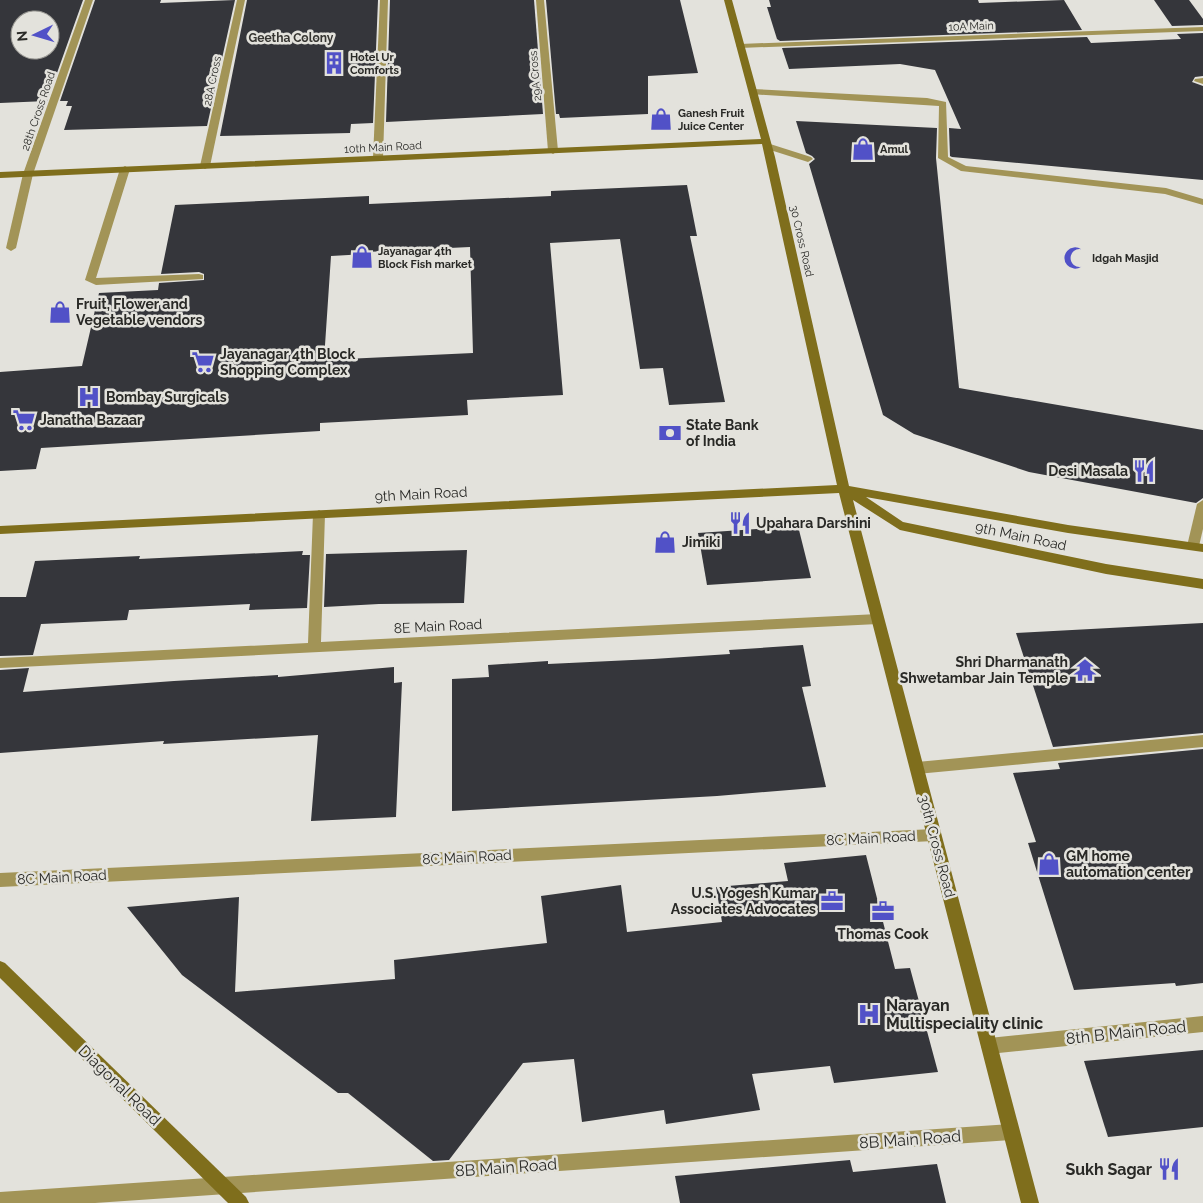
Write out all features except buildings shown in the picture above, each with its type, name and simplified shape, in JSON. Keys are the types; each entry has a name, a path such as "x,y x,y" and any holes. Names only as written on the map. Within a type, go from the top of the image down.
{"main road":[{"name":"30 Cross Road","path":"728,0 767,144 844,489"},
{"name":"10th Main Road","path":"0,175 378,158 767,144"},
{"name":"9th Main Road","path":"844,489 900,526 1106,569 1203,584"},
{"name":"9th Main Road","path":"0,530 844,489 1068,529 1198,547"},
{"name":"30th Cross Road","path":"844,489 1030,1203"},
{"name":"Diagonal Road","path":"0,968 240,1203"}],"street":[{"name":"28th Cross Road","path":"11,248 28,174 89,0"},
{"name":"28A Cross","path":"205,166 241,0"},
{"path":"378,158 384,0"},
{"name":"29A Cross","path":"540,0 553,151"},
{"name":"10A Main","path":"740,46 1203,29"},
{"path":"753,92 927,101 943,104 943,158 964,170 1166,192 1203,202"},
{"path":"767,144 808,159"},
{"path":"125,170 90,280 96,282 199,277"},
{"path":"1198,547 1203,504"},
{"path":"314,647 319,514"},
{"name":"8E Main Road","path":"0,663 878,619"},
{"path":"917,768 1203,741"},
{"name":"8C Main Road","path":"0,880 934,835"},
{"name":"8th B Main Road","path":"989,1046 1203,1024"},
{"name":"8B Main Road","path":"0,1201 1011,1132"}],"place":[{"name":"Hotel Ur Comforts","path":"334,63"},
{"name":"Ganesh Fruit Juice Center","path":"661,119"},
{"name":"Amul","path":"863,149"},
{"name":"Jayanagar 4th Block Fish market","path":"362,257"},
{"name":"Idgah Masjid","path":"1075,258"},
{"name":"Fruit, Flower and Vegetable vendors","path":"60,312"},
{"name":"Jayanagar 4th Block Shopping Complex","path":"203,362"},
{"name":"Bombay Surgicals","path":"89,397"},
{"name":"Janatha Bazaar","path":"24,420"},
{"name":"State Bank of India","path":"670,433"},
{"name":"Desi Masala","path":"1144,471"},
{"name":"Upahara Darshini","path":"740,523"},
{"name":"Jimiki","path":"665,542"},
{"name":"Shri Dharmanath Shwetambar Jain Temple","path":"1085,670"},
{"name":"GM home automation center","path":"1049,864"},
{"name":"U.S. Yogesh Kumar Associates Advocates","path":"832,901"},
{"name":"Thomas Cook","path":"883,911"},
{"name":"Narayan Multispeciality clinic","path":"869,1014"},
{"name":"Sukh Sagar","path":"1169,1169"}],"district":[{"name":"Geetha Colony","path":"291,38"}]}
